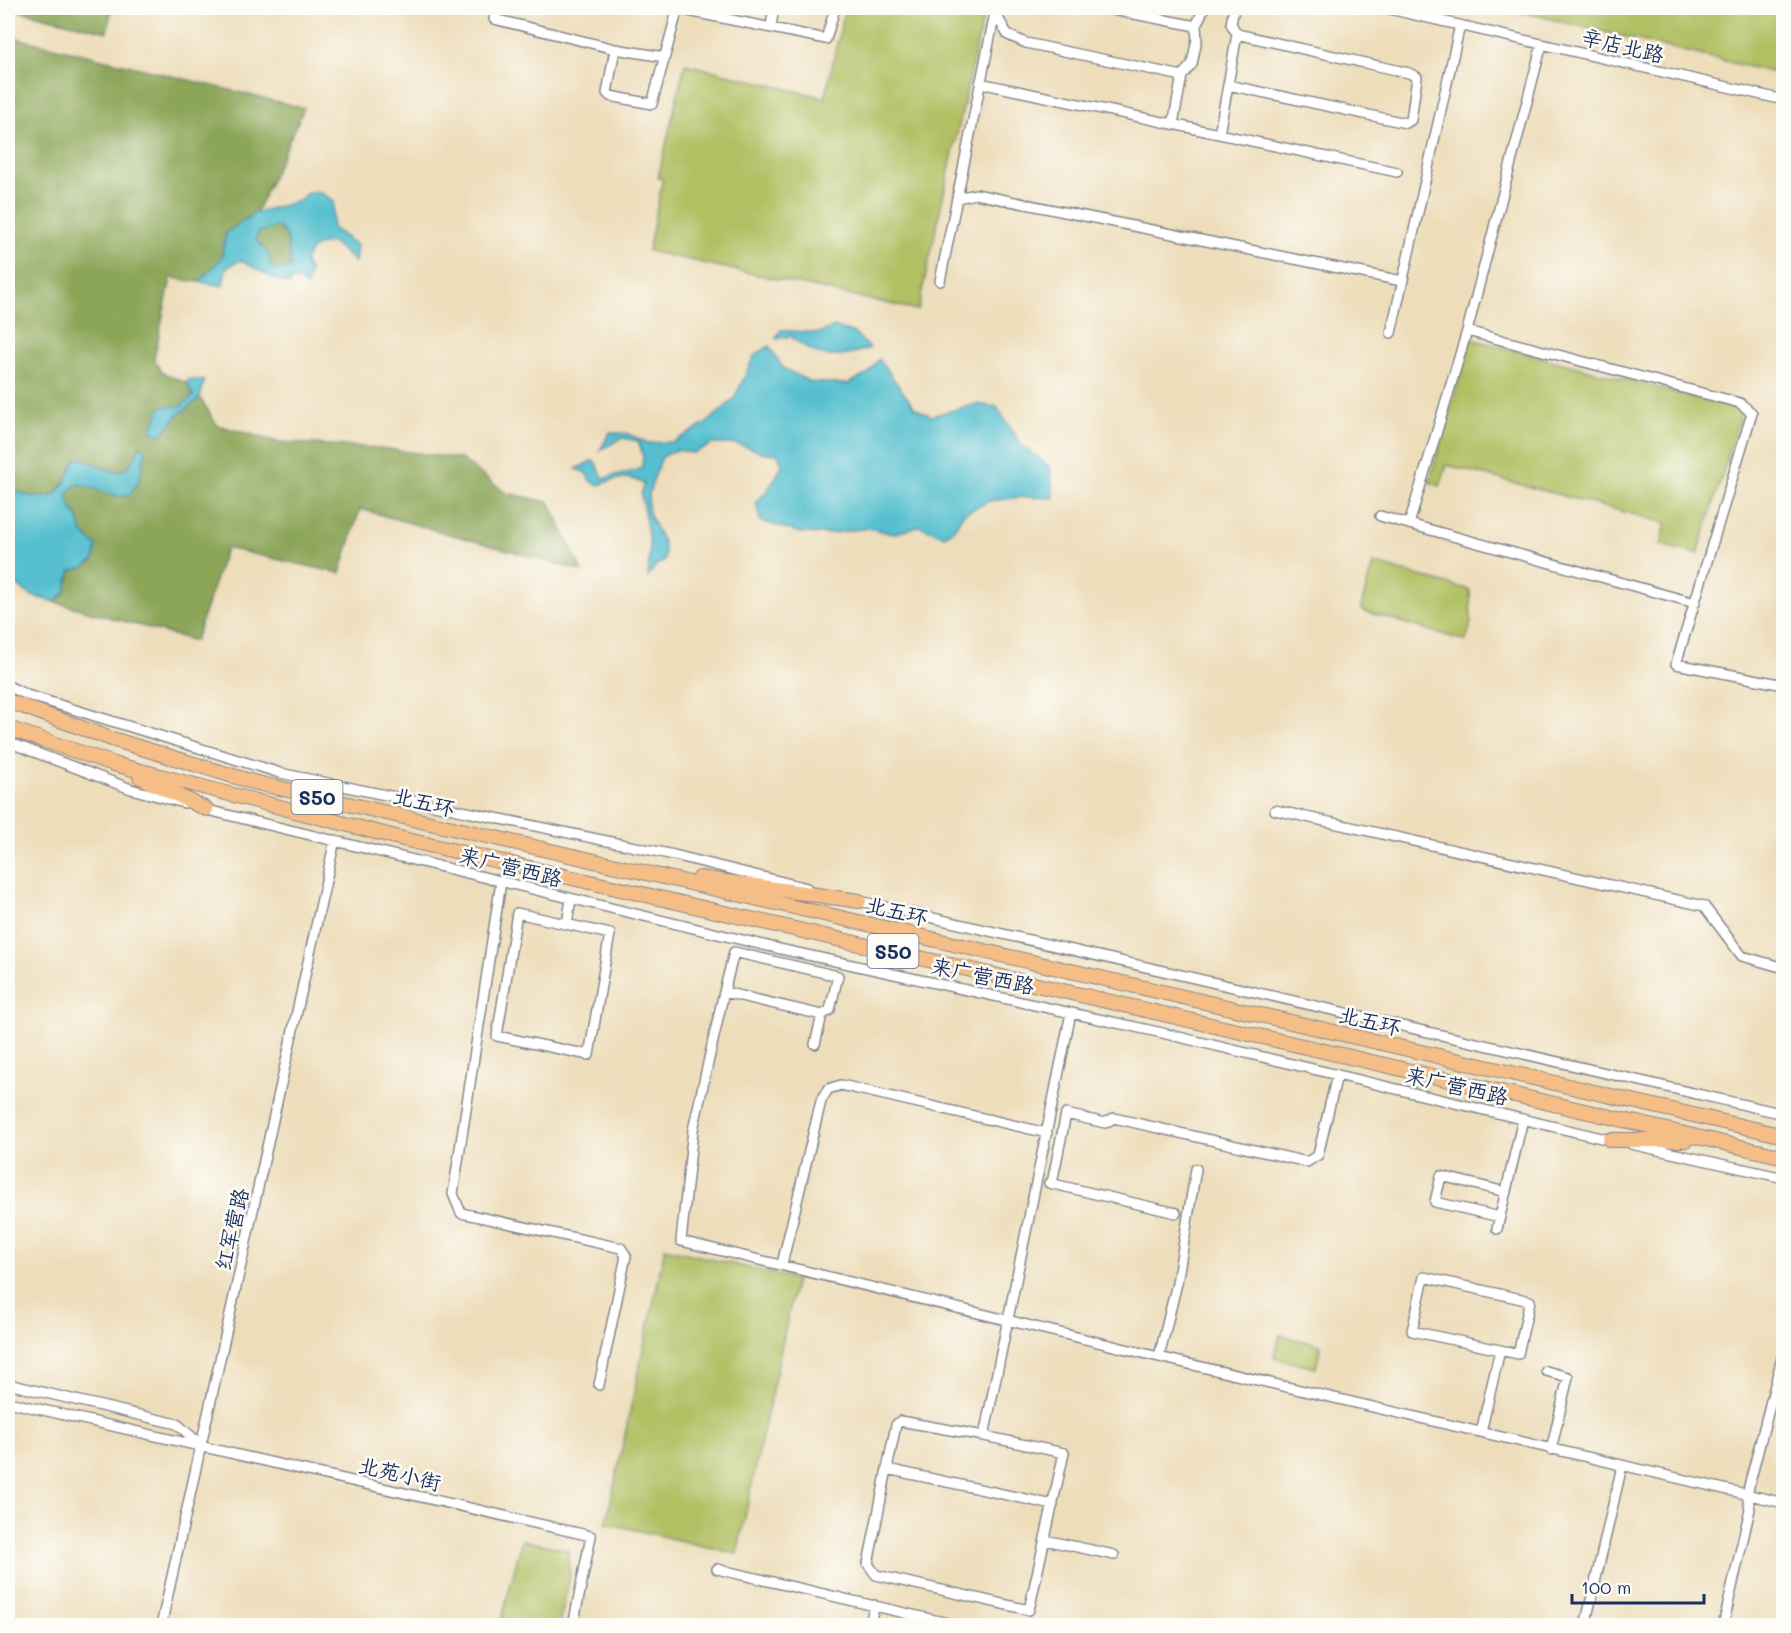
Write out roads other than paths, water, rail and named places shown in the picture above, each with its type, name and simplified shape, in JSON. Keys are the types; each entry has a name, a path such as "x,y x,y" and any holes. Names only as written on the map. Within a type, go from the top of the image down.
{"highway":[{"name":"北五环","path":"8,701 112,739 253,782 1784,1136"},
{"name":"北五环","path":"8,729 114,764 403,839 1784,1157"},
{"path":"114,764 206,809"},
{"path":"632,870 859,901"},
{"path":"1610,1140 1712,1140"}],"street":[{"path":"497,8 494,19 615,49 664,57"},
{"path":"615,49 607,93 610,96 645,105 652,104 677,8 826,39 835,8"},
{"path":"771,26 774,8"},
{"path":"1103,8 1196,26"},
{"path":"1173,123 1182,76 1192,64 1197,39 1196,26 1204,8"},
{"path":"1228,86 1406,123 1411,120 1417,77 1409,73 1238,34 1231,24 1234,8"},
{"name":"辛店北路","path":"1385,8 1784,100"},
{"path":"995,10 1008,35 1026,43 1182,76"},
{"path":"940,281 995,10"},
{"path":"1390,333 1460,25"},
{"path":"1219,134 1238,34"},
{"path":"1408,524 1467,331 1542,44"},
{"path":"980,83 1397,172"},
{"path":"957,198 976,194 1402,281"},
{"path":"1467,331 1740,403 1752,413 1676,664 1784,686"},
{"path":"1380,516 1695,603"},
{"path":"8,686 49,702 280,773 674,855 859,901 1784,1114"},
{"name":"来广营西路","path":"8,742 131,789 501,882 795,953 1071,1013 1610,1140 1784,1178"},
{"path":"1275,810 1704,906 1742,956 1784,968"},
{"name":"红军营路","path":"161,1626 335,840"},
{"path":"501,882 453,1194 461,1213 621,1248 626,1256 599,1385"},
{"path":"567,924 571,899"},
{"path":"517,914 567,924 610,934 589,1055 497,1036 517,914"},
{"path":"815,1044 822,1015 830,1010 838,976 734,952 693,1130 681,1241 1159,1357 1784,1503"},
{"path":"793,965 795,953"},
{"path":"724,993 822,1015"},
{"path":"984,1436 1071,1013"},
{"path":"1052,1111 1105,1123 1114,1118 1307,1162 1318,1155 1337,1075"},
{"path":"782,1264 820,1101 828,1089 841,1085 1047,1133"},
{"path":"1052,1184 1066,1114"},
{"path":"1497,1229 1523,1119"},
{"path":"1159,1357 1177,1283 1196,1169"},
{"path":"1500,1217 1435,1202 1442,1176 1506,1192"},
{"path":"1038,1180 1176,1213"},
{"path":"1424,1277 1530,1301 1518,1354 1500,1350 1412,1331 1424,1277"},
{"path":"1481,1432 1500,1350"},
{"path":"1723,1626 1750,1509 1747,1494 1784,1350"},
{"path":"1546,1371 1568,1377 1551,1450"},
{"name":"北苑小街","path":"8,1384 177,1424 200,1444"},
{"name":"北苑小街","path":"8,1402 200,1444 591,1536 573,1626"},
{"path":"900,1421 1065,1453 1029,1610 876,1575 868,1564 887,1469 896,1425 900,1421"},
{"path":"1585,1626 1622,1466"},
{"path":"887,1469 1053,1505"},
{"path":"1045,1540 1114,1555"},
{"path":"717,1569 960,1626"},
{"path":"870,1626 874,1605"}],"water":[{"path":"320,192 334,201 332,228 357,245 355,262 332,242 311,250 306,258 305,263 310,272 306,287 301,281 292,279 290,284 274,279 241,260 226,268 223,286 199,282 221,259 226,233 255,213 299,201 307,193","holes":["279,227 287,237 291,266 276,270 271,267 268,253 256,240 258,232"]},
{"path":"835,327 854,333 870,348 846,355 827,356 810,350 790,336 776,339 781,330 818,333"},
{"path":"769,346 783,368 810,382 847,384 868,374 879,359 915,408 931,416 977,404 997,407 1022,446 1050,467 1054,498 1022,497 989,501 963,514 952,532 944,536 920,526 893,534 869,528 826,534 801,533 760,521 756,502 768,490 782,465 778,454 765,453 737,444 713,444 693,453 676,450 662,457 648,498 649,512 663,542 665,554 664,561 656,565 648,577 650,545 641,495 644,484 627,478 598,485 590,481 586,473 576,469 591,461 595,462 604,479 642,467 643,456 638,441 622,438 600,450 610,432 628,434 648,443 673,442 706,424 734,399 754,356"},
{"path":"189,379 204,381 200,398 178,415 161,435 150,431 161,407 181,406 193,396 187,383"},
{"path":"140,446 146,450 138,483 129,496 115,495 77,484 67,496 69,504 78,517 82,532 97,546 94,560 84,567 71,571 65,592 55,602 32,596 8,579 8,490 34,497 51,496 63,485 75,460 82,458 109,470 123,471"}]}
